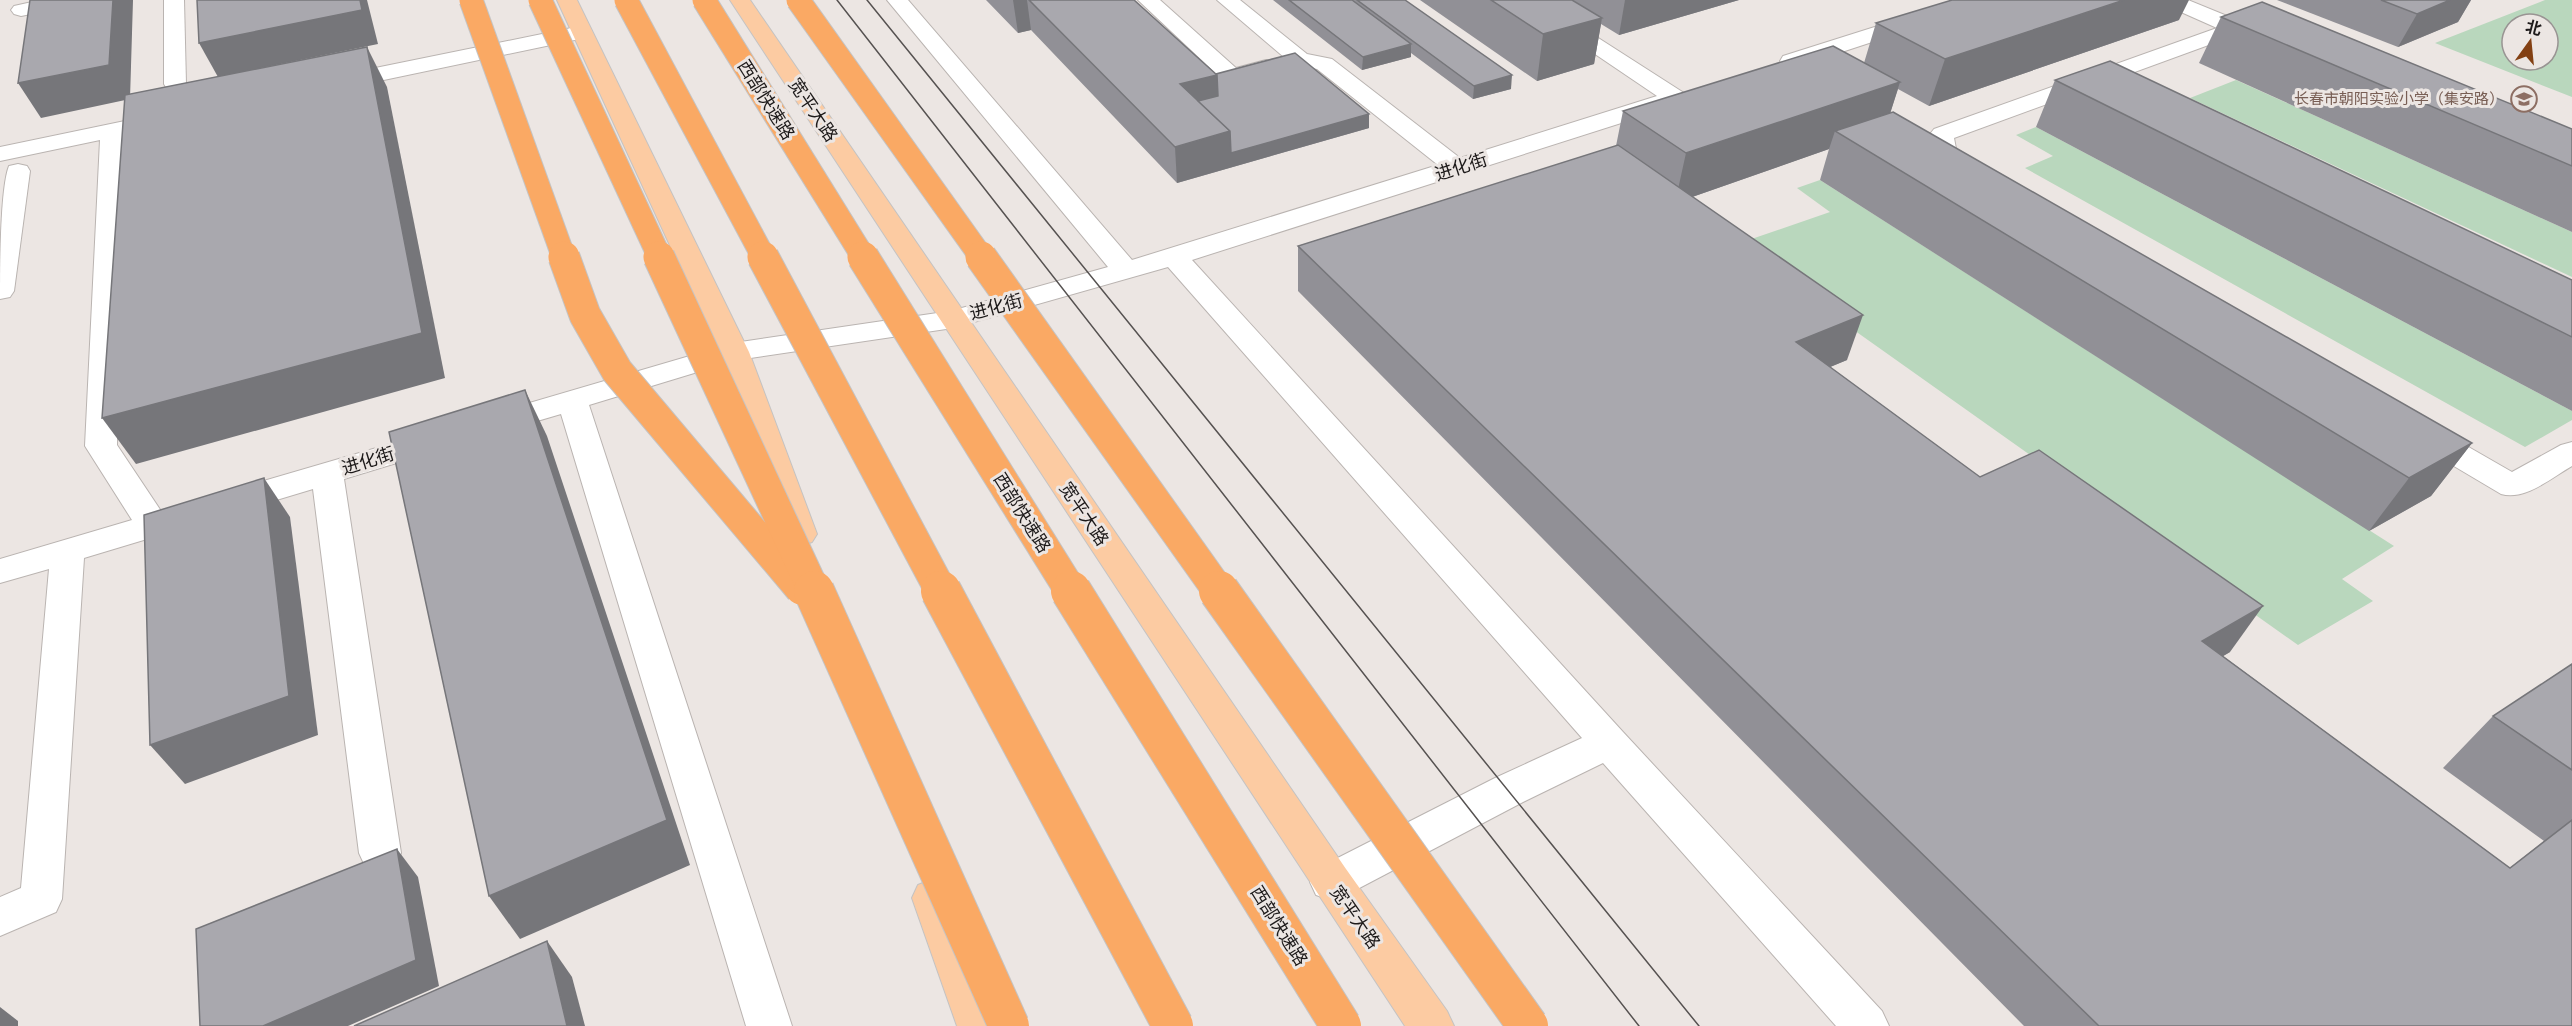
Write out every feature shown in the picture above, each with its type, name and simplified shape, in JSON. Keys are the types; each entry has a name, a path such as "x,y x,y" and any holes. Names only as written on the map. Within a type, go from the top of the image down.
{"highway":[{"path":"471,0 570,282 585,315 616,371 829,623"},
{"path":"540,0 829,623 1009,1026"},
{"path":"626,0 1173,1026"},
{"name":"西部快速路","path":"704,0 1341,1026"},
{"path":"798,0 1528,1026"}],"main road":[{"path":"567,0 734,352 980,1026"},
{"name":"宽平大路","path":"740,0 1331,882 1431,1026"}],"street":[{"path":"9,8 75,0"},
{"path":"174,0 176,84"},
{"path":"532,0 581,32"},
{"path":"897,0 1126,271"},
{"path":"1148,0 1232,76 1300,58"},
{"path":"1227,0 1300,58 1324,64 1457,168"},
{"name":"进化街","path":"0,571 734,352 953,319 1126,271 1687,94 1526,0"},
{"path":"1766,69 1981,0"},
{"path":"2170,0 2268,42"},
{"path":"1986,181 1945,157 1942,134 2236,28"},
{"path":"311,89 581,32"},
{"path":"2094,79 2126,95"},
{"path":"0,291 9,163 112,131 194,113"},
{"path":"112,131 101,446 153,525"},
{"path":"1174,257 1866,1026"},
{"path":"572,400 769,1026"},
{"path":"2398,420 2512,486 2572,452"},
{"path":"327,473 380,854"},
{"path":"0,916 40,899 66,551"},
{"path":"1331,882 1509,790 1609,743"}],"green space":[{"path":"2545,0 2572,0 2572,97 2509,72 2560,72 2560,12 2514,12"},
{"path":"2500,18 2500,69 2435,43"},
{"path":"2236,80 2572,232 2572,277 2190,98"},
{"path":"2036,127 2572,411 2572,420 2525,447 2025,168 2053,156 2016,135"},
{"path":"1820,180 2394,546 2342,579 2373,601 2298,645 1734,245 1830,212 1797,188"}],"building":[{"path":"30,0 113,0 109,65 18,83"},
{"path":"197,0 360,0 362,10 199,43"},
{"path":"1029,0 1134,0 1217,75 1180,84 1230,131 1175,147"},
{"path":"1289,0 1352,0 1411,44 1363,57"},
{"path":"1357,0 1405,0 1512,75 1474,86"},
{"path":"1491,0 1572,0 1602,18 1543,34"},
{"path":"1952,0 2124,0 1945,59 1876,23"},
{"path":"2381,0 2450,0 2417,14"},
{"path":"2262,2 2572,129 2572,166 2221,17"},
{"path":"1833,46 1900,82 1686,153 1623,111"},
{"path":"367,47 422,333 102,418 125,95"},
{"path":"1295,53 1369,114 1231,153 1230,131 1198,101 1218,96 1216,74"},
{"path":"2110,61 2572,280 2572,337 2055,80"},
{"path":"1893,112 2472,443 2409,478 1835,131"},
{"path":"1618,145 1863,315 1796,342 1980,477 2039,450 2263,606 2202,641 2510,868 2572,820 2572,1026 2099,1026 1298,246"},
{"path":"525,390 667,820 489,896 389,432"},
{"path":"264,478 289,696 150,745 144,515"},
{"path":"2572,664 2572,770 2493,716"},
{"path":"397,849 416,960 263,1026 200,1026 196,929"},
{"path":"547,941 567,1026 354,1026"}],"tram line":[{"path":"837,0 1639,1026"},
{"path":"867,0 1699,1026"}],"place":[{"name":"长春市朝阳实验小学（集安路）","path":"2524,99"}]}
